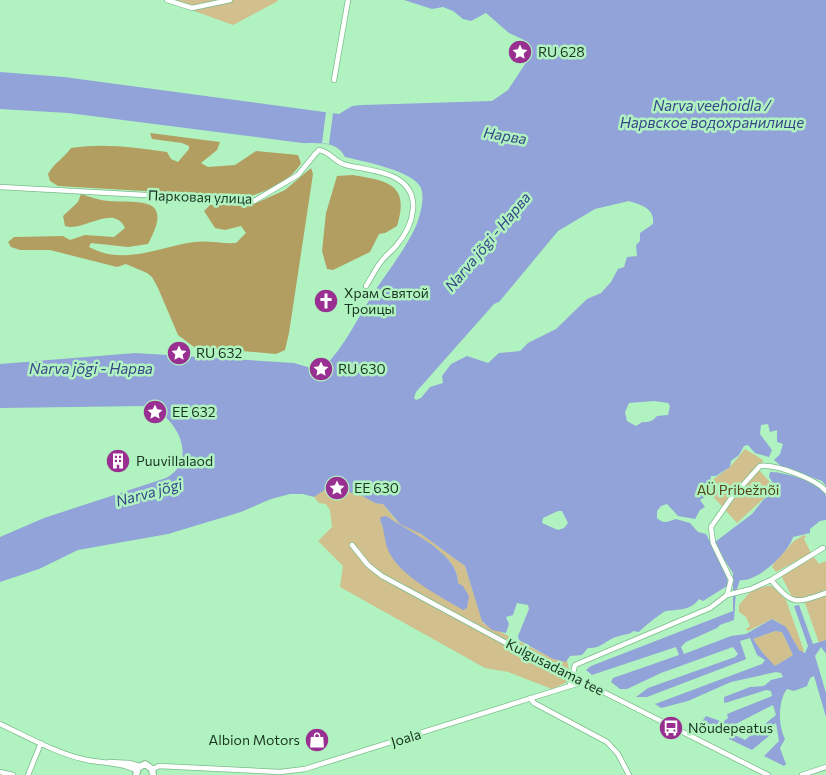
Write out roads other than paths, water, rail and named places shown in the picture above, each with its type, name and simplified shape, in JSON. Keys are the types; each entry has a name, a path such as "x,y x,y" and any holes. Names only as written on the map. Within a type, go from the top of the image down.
{"main road":[{"path":"138,769 148,765 153,772"}],"street":[{"path":"167,0 192,8 230,0"},
{"path":"334,80 348,0"},
{"name":"Парковая улица","path":"0,187 254,201 298,174 316,153 325,151 343,165 393,177 406,186 413,198 414,211 405,231 396,246 380,263 366,286"},
{"path":"729,594 731,580 713,543 711,526 732,497 760,466 776,467 818,483 826,491"},
{"name":"Kulgusadama tee","path":"352,545 368,565 382,576 508,644 768,775"},
{"path":"570,685 575,665 710,608 729,594 771,580 823,548"},
{"path":"771,580 787,598 798,601 826,593"},
{"name":"Joala","path":"153,772 159,766 280,772 305,769 584,682"},
{"path":"530,698 534,704 606,742 618,754 629,775"},
{"path":"0,724 41,744 87,760 138,769"},
{"path":"28,775 41,744"},
{"path":"802,775 826,767"},
{"path":"0,772 13,775"}],"water":[{"name":"Narva veehoidla / Нарвское водохранилище","path":"404,0 826,0 826,486 822,481 781,466 774,460 780,454 783,444 777,442 777,430 770,432 768,424 761,425 760,434 772,450 769,457 755,453 748,445 744,446 739,455 731,461 730,467 716,476 711,476 708,495 700,500 705,507 700,510 695,519 678,516 667,504 661,506 657,511 657,518 662,521 666,522 676,519 690,523 698,532 706,534 728,576 727,586 703,601 699,599 688,608 664,612 639,632 633,631 596,647 588,648 582,655 570,656 566,662 553,659 519,640 518,636 529,609 528,605 517,603 513,615 506,617 509,624 506,633 492,630 482,621 465,566 421,534 400,524 383,504 375,503 360,495 351,493 343,485 329,487 314,497 303,494 290,494 271,499 241,512 168,534 78,550 39,569 0,582 0,537 44,518 166,478 176,470 183,450 175,428 158,411 147,406 0,408 0,364 135,353 294,363 311,368 324,367 345,341 373,294 407,244 418,222 422,207 422,192 416,182 409,177 375,164 345,157 332,145 302,143 68,113 0,109 0,72 64,77 339,114 352,106 362,105 492,101 508,90 527,61 524,40 509,33 486,13 471,21 463,19 453,11 443,7 432,9","holes":["629,201 646,208 652,214 653,224 640,233 640,241 636,245 637,256 627,257 624,267 618,269 611,282 601,293 587,299 556,329 528,343 520,351 499,353 488,363 467,356 451,364 442,376 443,383 430,387 421,398 416,400 414,398 416,392 494,304 499,302 558,231 595,209","654,401 668,403 670,406 668,415 657,416 650,421 642,422 636,426 627,421 625,412 629,403","562,511 568,523 564,528 558,530 542,523 543,518"]},
{"path":"770,472 776,472 810,482 818,487 826,496 826,520 820,521 810,529 810,533 793,537 779,558 763,572 747,580 740,580 736,592 734,620 686,642 681,647 684,654 731,636 746,634 772,619 786,627 799,650 805,653 808,646 794,606 799,605 813,644 826,640 826,654 821,647 815,656 826,693 826,717 814,676 810,678 807,686 794,691 787,689 782,700 780,713 781,727 785,739 780,748 786,764 784,766 764,756 779,741 776,723 772,726 775,731 752,750 729,739 729,737 735,735 745,740 776,715 773,705 718,733 701,723 706,716 723,722 728,718 727,714 772,696 771,691 766,690 724,702 724,697 750,687 764,686 771,680 783,677 781,673 776,672 731,682 688,701 661,708 655,704 762,664 765,660 757,655 750,638 740,641 746,659 647,697 636,697 648,688 735,657 738,654 733,647 661,673 627,689 620,689 611,682 613,678 679,655 676,647 592,675 586,670 591,666 733,611 733,573 715,542 752,514 764,499 777,489 769,477","holes":["775,631 782,632 793,655 775,666 753,639"]},
{"path":"386,516 431,544 450,562 456,572 458,583 463,586 469,596 467,608 463,610 410,577 393,559 388,550 380,520 381,517"}],"place":[{"name":"RU 628","path":"520,52"},
{"name":"Храм Святой Троицы","path":"326,301"},
{"name":"RU 632","path":"179,353"},
{"name":"RU 630","path":"321,369"},
{"name":"EE 632","path":"155,412"},
{"name":"Puuvillalaod","path":"118,461"},
{"name":"EE 630","path":"337,488"},
{"name":"Nõudepeatus","path":"671,728"},
{"name":"Albion Motors","path":"317,740"}],"water label":[{"name":"Нарва","path":"505,136"},
{"name":"Narva jõgi - Нарва","path":"488,242"},
{"name":"Narva jõgi - Нарва","path":"91,369"},
{"name":"Narva jõgi","path":"149,493"}],"park label":[{"name":"AÜ Pribežnõi","path":"738,490"}]}
